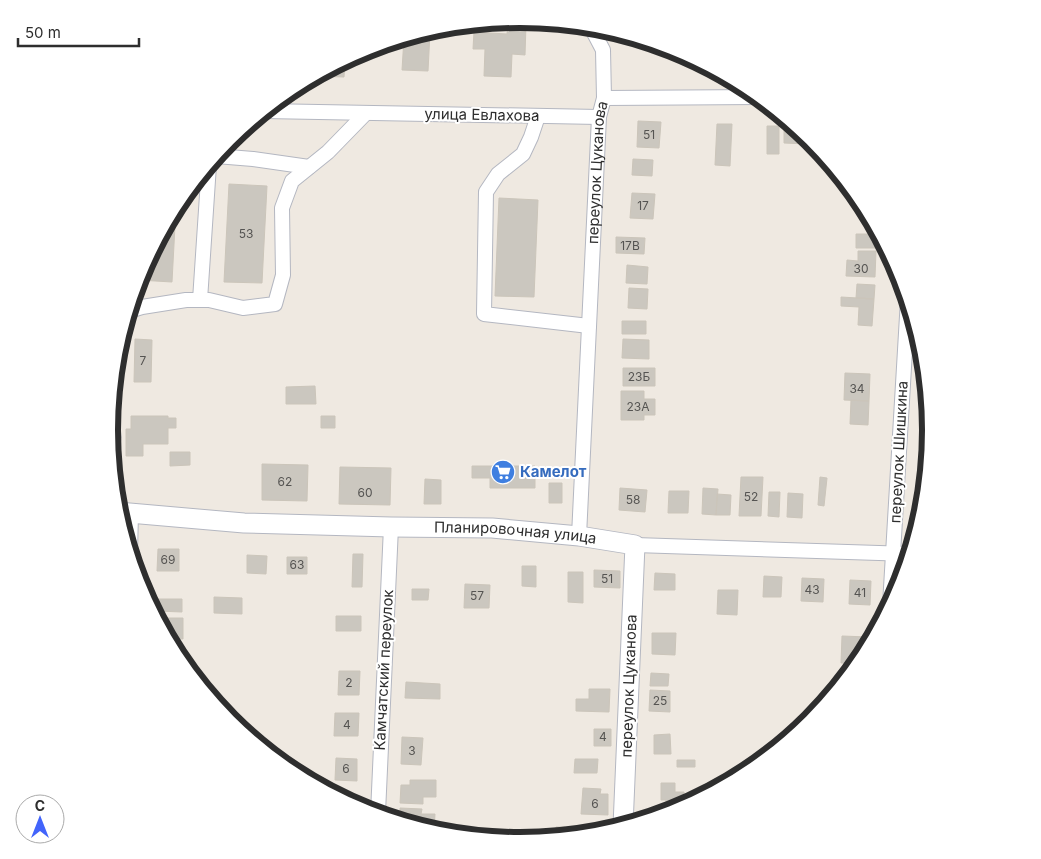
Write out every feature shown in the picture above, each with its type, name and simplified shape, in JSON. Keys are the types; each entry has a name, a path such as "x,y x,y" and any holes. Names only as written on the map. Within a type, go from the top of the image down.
{"main road":[{"name":"Планировочная улица","path":"127,513 244,523 390,528 492,528 579,536 635,546"},
{"name":"переулок Цуканова","path":"623,818 635,546"}],"street":[{"name":"переулок Цуканова","path":"579,536 599,117 604,98 603,50 595,34"},
{"path":"604,98 747,97"},
{"name":"улица Евлахова","path":"276,111 599,117"},
{"path":"137,308 186,300 209,300 243,308 275,304 283,275 282,208 292,181 328,152 366,113"},
{"path":"538,116 523,154 498,174 486,192 484,314 589,326"},
{"path":"225,157 309,167"},
{"path":"200,300 208,177"},
{"name":"переулок Шишкина","path":"891,585 907,318"},
{"name":"Камчатский переулок","path":"378,805 390,528"},
{"name":"Планировочная улица","path":"635,546 903,554"}],"building":[{"path":"508,28 526,28 525,55 512,54 511,77 484,76 485,49 473,49 474,32 507,34"},
{"path":"430,38 428,71 402,70 404,45"},
{"path":"345,68 344,77 329,76"},
{"path":"638,121 661,122 659,148 637,147"},
{"path":"717,124 732,124 730,166 715,165"},
{"path":"767,126 779,126 779,154 767,154"},
{"path":"784,127 786,127 804,144 784,143"},
{"path":"633,159 653,160 652,176 632,175"},
{"path":"229,184 267,186 262,283 224,282"},
{"path":"632,193 655,194 653,219 630,218"},
{"path":"499,198 538,200 534,297 495,296"},
{"path":"175,223 172,282 147,281"},
{"path":"856,234 872,234 876,242 876,248 856,248"},
{"path":"616,237 645,238 644,254 616,253"},
{"path":"858,251 876,251 875,277 846,276 847,260 858,261"},
{"path":"627,265 648,267 647,284 626,283"},
{"path":"857,284 875,285 874,299 856,298"},
{"path":"629,288 648,289 647,309 628,308"},
{"path":"841,297 874,299 872,326 858,325 859,307 841,306"},
{"path":"622,321 646,321 646,334 622,334"},
{"path":"135,339 152,340 151,382 134,382"},
{"path":"623,339 649,340 649,359 622,358"},
{"path":"623,368 655,368 655,386 623,386"},
{"path":"845,373 870,374 869,401 844,400"},
{"path":"315,386 316,404 286,404 286,387"},
{"path":"621,391 644,391 644,399 655,399 655,415 644,415 644,420 621,420"},
{"path":"851,400 869,401 868,425 850,424"},
{"path":"131,416 168,416 168,418 176,418 176,428 168,428 168,444 143,444 143,456 126,456 126,429 131,429"},
{"path":"321,416 335,416 335,428 321,428"},
{"path":"170,452 190,452 190,465 170,466"},
{"path":"262,464 308,465 307,501 262,500"},
{"name":"Камелот","path":"472,466 535,466 535,488 490,488 490,478 472,478"},
{"path":"340,467 391,468 390,505 339,504"},
{"path":"741,477 763,477 761,516 739,516"},
{"path":"820,477 827,478 824,506 818,505"},
{"path":"425,479 441,480 441,504 424,504"},
{"path":"549,483 562,483 562,503 549,503"},
{"path":"620,488 647,490 645,512 619,510"},
{"path":"703,488 718,489 716,515 702,514"},
{"path":"669,491 689,491 688,513 668,513"},
{"path":"769,492 780,492 779,517 768,516"},
{"path":"788,493 803,494 802,518 787,517"},
{"path":"717,494 731,495 730,515 716,515"},
{"path":"158,549 179,549 179,571 157,571"},
{"path":"353,554 363,554 362,587 352,587"},
{"path":"247,555 267,556 266,574 247,573"},
{"path":"287,557 307,557 307,574 287,574"},
{"path":"522,566 536,566 536,587 522,586"},
{"path":"594,570 620,571 620,588 594,587"},
{"path":"568,572 583,572 583,603 568,602"},
{"path":"655,573 675,574 675,590 654,590"},
{"path":"764,576 782,577 781,597 763,597"},
{"path":"802,578 824,579 823,602 801,601"},
{"path":"850,580 871,581 870,605 849,604"},
{"path":"465,584 490,585 489,608 464,608"},
{"path":"412,589 429,589 428,600 412,600"},
{"path":"718,590 738,590 737,615 717,614"},
{"path":"214,597 242,598 242,614 214,613"},
{"path":"182,599 182,612 162,611 157,600"},
{"path":"336,616 361,616 361,631 336,631"},
{"path":"166,618 183,618 183,639 177,639"},
{"path":"652,633 676,633 675,655 652,654"},
{"path":"842,636 865,637 847,663 841,663"},
{"path":"339,671 360,671 359,695 338,695"},
{"path":"651,673 669,674 668,686 650,686"},
{"path":"406,682 440,684 440,699 405,698"},
{"path":"589,689 610,689 609,712 576,711 576,699 589,699"},
{"path":"650,690 670,691 670,712 649,711"},
{"path":"335,713 359,713 358,736 334,736"},
{"path":"594,729 611,729 611,746 594,746"},
{"path":"670,734 671,754 654,754 654,735"},
{"path":"402,737 423,738 421,765 401,764"},
{"path":"336,758 357,759 357,781 335,780"},
{"path":"575,759 598,759 597,773 574,773"},
{"path":"677,760 695,760 695,767 677,767"},
{"path":"410,780 436,780 436,797 423,797 423,804 400,803 401,785 410,785"},
{"path":"661,783 675,783 675,792 684,792 684,796 666,804 666,800 661,800"},
{"path":"583,788 601,789 600,794 608,794 608,815 581,814"},
{"path":"400,808 422,809 421,814 435,814 435,822 416,818 400,813"},
{"path":"556,827 565,827 565,829 556,830"}],"place":[{"name":"Камелот","path":"503,472"}]}
